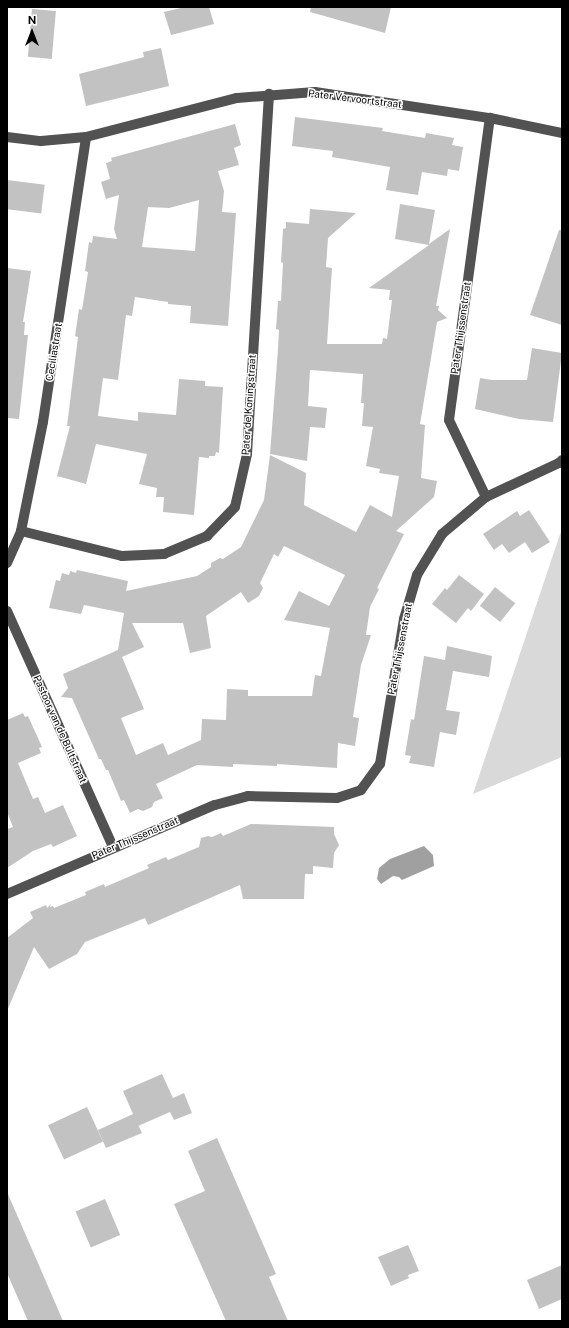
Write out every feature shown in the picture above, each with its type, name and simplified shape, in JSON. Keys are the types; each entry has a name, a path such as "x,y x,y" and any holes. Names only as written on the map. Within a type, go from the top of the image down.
{"street":[{"name":"Pater Vervoortstraat","path":"7,137 41,141 86,137 236,98 269,94 315,92 490,118 562,133"},
{"name":"Pater de Koningstraat","path":"21,531 122,556 164,554 208,536 235,507 247,454 269,94"},
{"name":"Pater Thijssenstraat","path":"7,894 215,805 248,796 337,798 361,790 380,764 404,619 417,575 442,534 486,497 449,420 490,118"},
{"name":"Ceciliastraat","path":"7,563 21,531 43,422 86,137"},
{"path":"486,497 559,463 562,460"},
{"name":"Pastoor van de Bultstraat","path":"7,610 113,848"}],"shaded area":[{"path":"562,529 562,757 473,794 558,540"},
{"path":"424,846 433,855 434,866 402,880 399,877 393,876 381,884 377,879 379,868 390,859"}],"building":[{"path":"185,7 209,7 214,24 171,35 164,12"},
{"path":"311,7 391,7 385,33 310,12"},
{"path":"32,9 56,11 52,59 28,57"},
{"path":"161,48 169,86 86,106 79,74 144,57 143,52"},
{"path":"295,117 383,128 382,131 425,138 426,133 454,138 452,145 463,147 459,171 448,169 447,176 422,172 418,195 386,190 390,167 332,157 333,151 292,146"},
{"path":"235,124 241,145 234,148 239,165 218,171 224,191 222,212 236,213 228,326 190,323 191,306 168,304 168,302 135,297 132,316 126,315 118,380 103,378 98,416 138,421 138,412 176,415 179,379 205,381 205,386 223,387 219,453 216,452 215,456 209,456 209,458 199,457 194,515 163,512 164,497 156,497 157,488 139,484 147,454 96,444 86,484 57,476 70,426 67,426 78,337 75,336 79,309 82,310 88,272 85,271 89,242 92,243 93,236 117,239 114,229 119,195 106,199 101,182 110,179 106,163 112,161 111,158","holes":["199,200 195,251 142,247 148,207 169,208"]},
{"path":"7,180 45,185 41,213 7,209"},
{"path":"400,204 435,210 429,244 450,229 436,306 439,306 438,310 447,318 437,322 420,424 425,425 421,478 437,481 434,497 396,531 404,534 377,588 379,589 370,607 366,635 371,635 361,665 353,717 359,718 355,746 338,743 337,768 277,764 277,766 233,764 233,767 197,765 156,784 163,798 154,802 152,807 143,811 138,809 130,813 124,800 121,801 108,770 106,770 101,759 99,759 72,698 61,697 68,688 63,674 118,650 124,613 84,605 81,614 49,608 56,580 60,581 62,573 69,575 70,571 76,573 77,570 128,581 126,591 197,576 211,567 211,563 220,558 223,559 241,547 264,500 270,455 306,473 304,505 356,532 370,505 392,517 399,476 379,473 380,469 366,466 373,427 362,426 364,403 361,403 363,374 310,370 308,406 327,408 325,428 310,427 307,461 270,454 279,330 276,329 278,301 281,301 283,229 286,228 286,222 309,224 310,209 356,213 328,238 326,267 332,268 327,344 382,344 383,338 387,339 392,300 389,300 390,290 369,288 429,245 395,239","holes":["284,546 345,575 329,606 299,591 284,620 330,628 321,676 315,675 312,696 248,696 248,690 227,689 226,720 202,719 201,740 168,755 163,743 136,755 121,718 144,709 122,657 144,647 132,623 183,623 190,653 211,648 206,616 241,592 248,603 259,596 263,588 260,583 274,554 278,557"]},
{"path":"559,230 562,230 562,325 530,315"},
{"path":"7,268 31,271 23,322 25,322 24,335 28,335 19,419 7,418"},
{"path":"532,348 562,353 553,422 519,419 475,409 480,378 492,380 527,380"},
{"path":"529,510 550,542 532,553 525,542 509,553 502,544 494,550 483,534 517,511 520,516"},
{"path":"459,575 484,594 471,611 468,608 456,623 432,604 445,588 447,590"},
{"path":"495,587 515,603 500,622 480,606"},
{"path":"447,646 492,656 489,677 453,671 446,710 460,712 456,735 440,732 434,767 409,763 411,756 405,755 411,719 414,720 424,656 445,660"},
{"path":"23,713 25,717 28,716 42,747 39,748 41,753 18,763 33,799 38,797 45,813 63,805 77,836 53,847 51,844 33,851 7,868 7,829 13,827 7,812 7,720"},
{"path":"251,824 334,827 334,834 339,845 334,853 333,868 313,866 313,874 305,874 304,899 243,899 240,885 148,925 145,918 85,942 77,954 49,969 34,947 7,1011 7,938 33,918 30,912 46,905 47,908 51,904 50,907 53,906 54,908 86,895 85,892 104,884 105,887 149,868 147,865 166,857 168,860 199,847 201,838 208,836 212,837 221,833 223,836"},
{"path":"162,1074 173,1098 184,1093 192,1113 174,1120 170,1112 139,1126 142,1133 106,1148 98,1130 133,1114 123,1091"},
{"path":"87,1107 103,1141 64,1160 48,1125"},
{"path":"217,1138 276,1274 269,1277 288,1321 226,1321 174,1204 205,1191 188,1151"},
{"path":"7,1192 63,1321 28,1321 7,1273"},
{"path":"105,1199 120,1235 91,1247 76,1212"},
{"path":"408,1245 419,1271 408,1275 409,1278 391,1286 378,1257"},
{"path":"562,1265 562,1299 539,1309 527,1280"}]}
